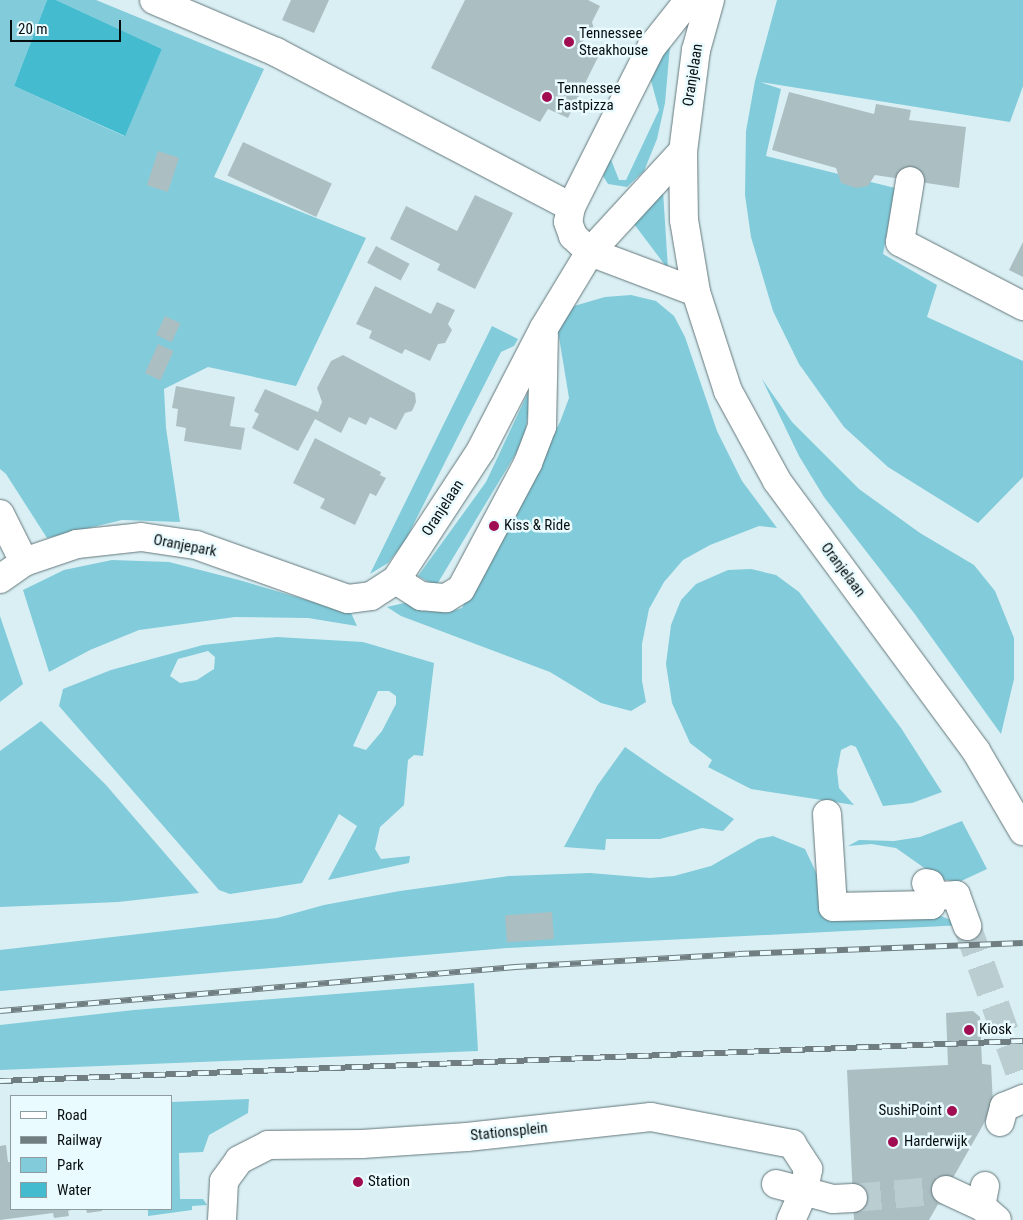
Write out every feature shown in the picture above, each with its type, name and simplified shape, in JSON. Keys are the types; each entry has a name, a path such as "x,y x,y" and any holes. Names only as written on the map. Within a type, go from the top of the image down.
{"street":[{"path":"154,0 276,52 571,206"},
{"path":"689,0 651,48 571,206 568,222 573,236 590,252 696,292"},
{"name":"Oranjelaan","path":"710,0 696,50 683,151 684,220 696,292 728,391 777,481 976,751 1023,831"},
{"name":"Oranjelaan","path":"371,596 396,580 481,450 544,328 590,252 683,151"},
{"path":"910,182 900,242 1023,306"},
{"path":"396,580 421,596 446,598 461,589 528,463 542,427 544,328"},
{"path":"0,514 24,562"},
{"name":"Oranjepark","path":"0,579 24,562 77,544 141,538 204,548 348,599 371,596"},
{"path":"827,814 826,834 841,874 833,907 929,895 931,908 964,917"},
{"path":"1000,1122 1004,1107 1023,1099"},
{"name":"Stationsplein","path":"222,1220 224,1181 239,1160 268,1145 362,1144 467,1137 651,1117 792,1144 808,1169 804,1191 791,1220"},
{"path":"776,1184 833,1199 848,1206"},
{"path":"946,1190 988,1204"}],"green space":[{"path":"0,0 47,0 14,86 124,136 162,49 56,0 96,0 264,69 214,177 366,238 296,386 208,367 164,389 166,428 180,522 122,520 47,538 6,474 0,469"},
{"path":"777,0 1023,0 1023,86 1010,122 760,82 781,89 766,156 895,188 883,254 937,285 927,317 1023,361 1023,477 978,523 888,467 844,427 799,364 773,311 751,237 745,195 746,131 755,81"},
{"path":"670,46 665,103 657,139 644,171 627,187 608,184 603,176 610,157 619,180 626,180 659,110 650,77 663,49"},
{"path":"663,191 668,269 634,224"},
{"path":"631,295 656,301 674,316 685,337 717,431 742,481 777,528 759,526 710,545 683,560 664,582 649,609 642,644 642,681 646,702 631,711 601,703 550,672 401,616 387,607 413,601 421,611 449,612 462,608 560,422 569,398 558,331 574,306 605,297"},
{"path":"492,326 518,339 514,346 501,352 405,541 388,563 370,574"},
{"path":"762,379 792,422 859,489 920,533 974,565 995,591 1014,638 1014,679 1001,734 914,613 824,497 799,456"},
{"path":"533,382 524,440 436,586 418,576 486,482"},
{"path":"112,560 169,562 239,580 351,613 357,626 308,618 235,617 139,630 90,650 49,672 23,590 64,570"},
{"path":"751,569 776,575 799,592 901,728 942,792 912,803 883,806 856,747 851,745 841,750 837,771 839,788 854,805 751,789 708,767 712,760 690,743 672,703 666,664 671,625 681,600 696,584 728,570"},
{"path":"0,616 23,684 0,702"},
{"path":"277,637 363,642 434,663 423,756 414,755 408,760 404,805 380,827 375,849 381,859 410,856 409,863 328,880 357,826 339,814 302,883 230,894 219,890 59,706 63,689 111,670 203,645","holes":["208,651 215,657 214,669 197,680 180,683 170,676 178,659","378,691 389,691 396,696 396,704 382,731 366,750 353,746"]},
{"path":"41,721 106,785 199,893 118,902 0,907 0,751"},
{"path":"625,747 734,819 723,831 702,828 660,839 606,839 605,850 564,847 597,786"},
{"path":"962,821 987,869 959,882 940,879 896,848 871,844 848,846 859,840 894,841 920,837"},
{"path":"773,836 805,849 821,883 822,917 931,912 963,925 507,948 0,991 0,950 277,918 324,905 400,891 509,876 590,873 650,878 674,876 711,866 758,839"},
{"path":"474,983 478,1051 0,1070 0,1025 134,1010"},
{"path":"249,1099 248,1113 209,1135 203,1152 179,1153 180,1199 203,1199 207,1205 192,1206 192,1210 148,1216 148,1210 172,1210 172,1102"}],"water":[{"path":"47,0 56,0 162,49 125,136 14,86"}],"building":[{"path":"291,0 329,0 314,33 282,20"},
{"path":"465,0 588,0 600,6 592,22 594,29 589,37 582,42 601,51 568,118 548,109 540,122 431,68"},
{"path":"789,92 874,114 876,104 911,110 909,120 966,127 959,188 875,175 868,186 856,188 841,183 836,168 772,150"},
{"path":"243,142 332,183 316,217 227,176"},
{"path":"158,151 179,158 168,192 147,185"},
{"path":"475,195 513,213 475,289 437,270 440,264 390,239 406,206 457,231"},
{"path":"1023,242 1023,277 1009,270"},
{"path":"376,246 410,264 401,281 367,263"},
{"path":"375,286 431,314 437,302 455,310 448,324 452,330 445,343 438,344 430,361 405,349 402,354 369,338 372,331 356,324"},
{"path":"165,316 180,323 172,342 156,335"},
{"path":"158,344 174,351 161,380 145,373"},
{"path":"343,355 415,393 416,402 412,411 405,413 396,430 370,417 366,425 349,417 341,433 315,419 298,451 252,428 259,414 254,411 265,389 318,412 322,402 317,388 331,361"},
{"path":"176,386 235,397 230,426 245,428 241,450 184,441 186,428 176,426 178,409 172,408"},
{"path":"315,438 381,472 380,475 386,478 376,496 370,493 355,525 320,508 325,499 293,483"},
{"path":"552,912 554,939 507,942 505,915"},
{"path":"973,1011 980,1017 982,1064 991,1065 993,1104 987,1118 929,1220 854,1220 847,1070 948,1065 946,1013"},
{"path":"6,1145 8,1162 10,1162 10,1210 71,1210 68,1211 69,1216 54,1218 53,1213 0,1220 0,1146"},
{"path":"86,1210 102,1210 102,1211 87,1213"}],"tunnel":[{"path":"967,926 1023,1082"},
{"path":"853,1198 946,1190"}],"railway":[{"path":"0,1011 515,967 738,954 1023,943"},
{"path":"0,1081 1023,1041"}],"place":[{"name":"Tennessee Steakhouse","path":"569,42"},
{"name":"Tennessee Fastpizza","path":"547,97"},
{"name":"Kiss & Ride","path":"494,526"},
{"name":"Kiosk","path":"969,1030"},
{"name":"SushiPoint","path":"952,1111"},
{"name":"Harderwijk","path":"893,1142"},
{"name":"Station","path":"358,1182"}]}
